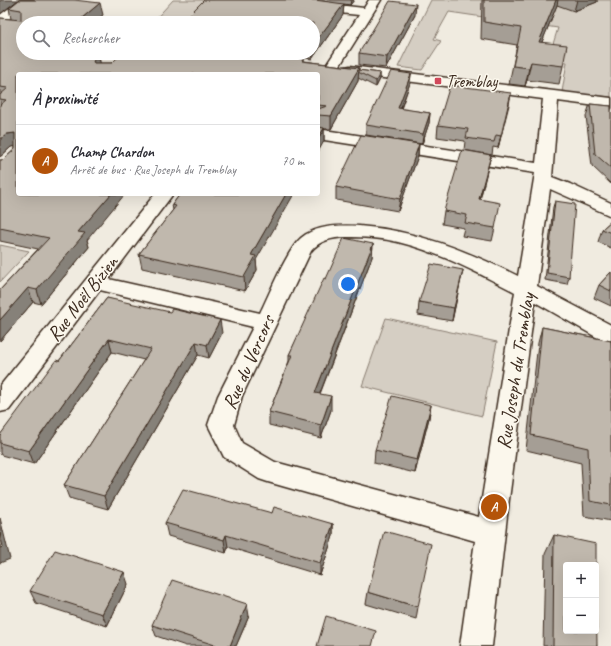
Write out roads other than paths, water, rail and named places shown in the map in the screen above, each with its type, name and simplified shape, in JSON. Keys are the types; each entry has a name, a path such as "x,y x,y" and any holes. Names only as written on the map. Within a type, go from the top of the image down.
{"street":[{"path":"0,21 28,0"},
{"path":"332,67 375,0"},
{"path":"319,7 367,12"},
{"path":"0,24 16,26"},
{"path":"317,65 611,103"},
{"name":"Rue Joseph du Tremblay","path":"476,646 490,533 528,288 543,175 551,95"},
{"path":"320,134 433,153 543,175 564,188 611,210"},
{"name":"Rue Noël Bizien","path":"0,403 162,196"},
{"name":"Rue du Vercors","path":"490,533 268,471 233,450 222,425 230,396 307,242 316,236 340,230 383,234 420,242 528,288 611,335"},
{"path":"94,282 266,322"}],"place":[{"name":"Tremblay","path":"438,81"},
{"name":"Champ Chardon","path":"494,507"}]}
